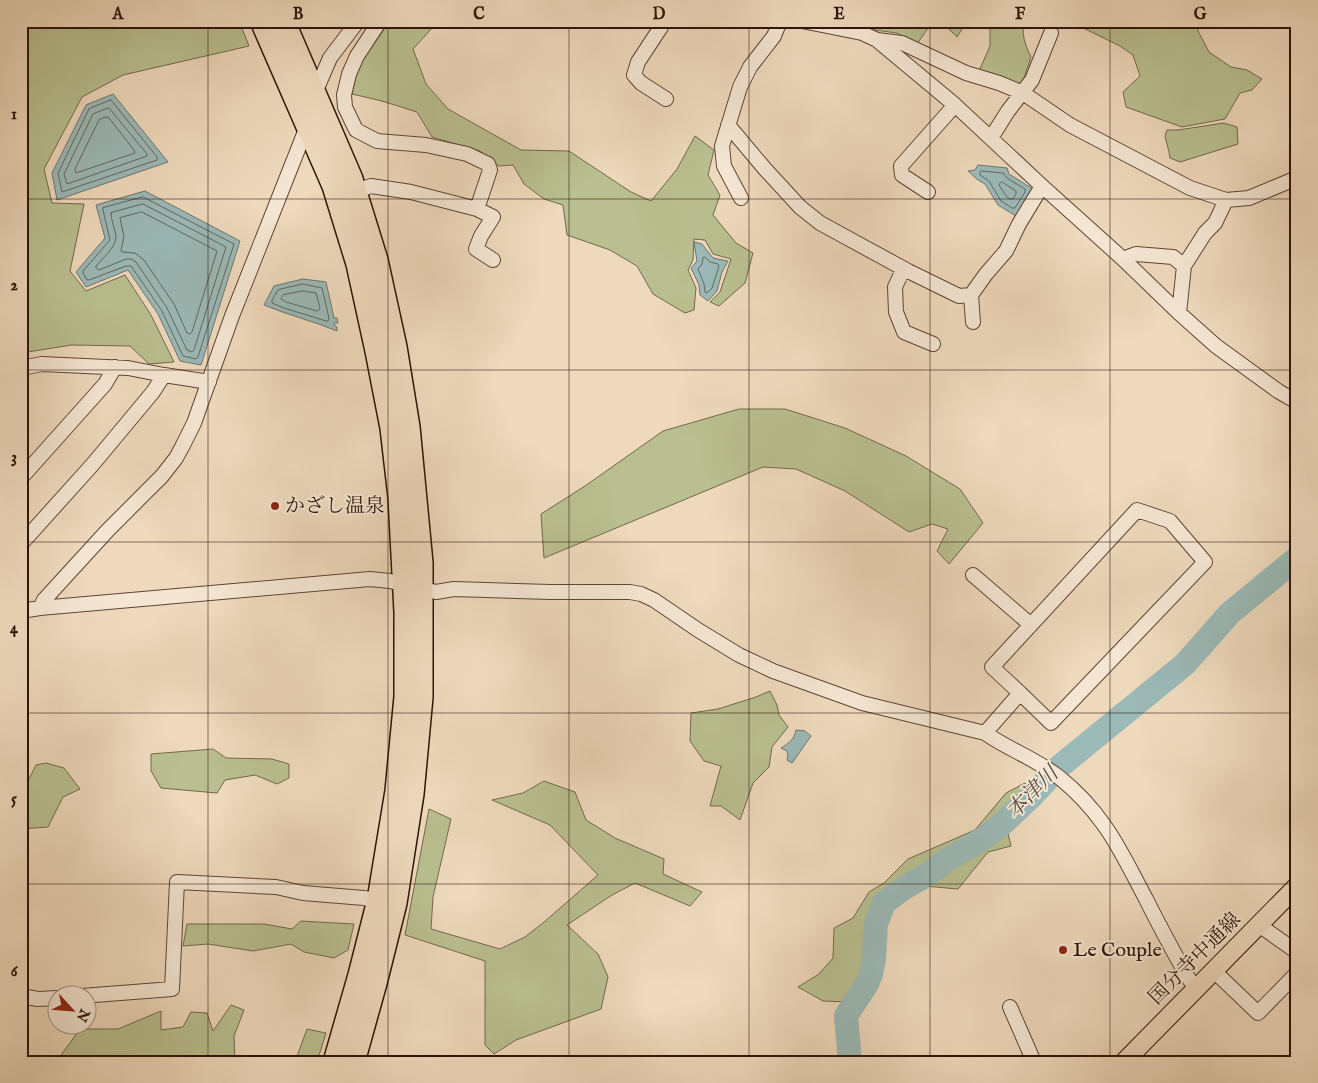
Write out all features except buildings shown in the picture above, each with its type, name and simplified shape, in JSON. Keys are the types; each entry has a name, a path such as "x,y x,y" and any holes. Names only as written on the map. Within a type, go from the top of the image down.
{"highway":[{"path":"261,21 333,186 355,256 391,428 399,497 413,586 387,902 376,983 354,1062"},
{"path":"284,21 356,191 377,260 398,356 409,427 422,563 413,586"},
{"path":"334,1062 359,975 387,902"}],"main road":[{"name":"国分寺中通線","path":"1124,1062 1297,886"}],"street":[{"path":"40,608 44,600 101,537 162,476 182,447 194,423 232,316 307,126 315,92 330,58 358,21"},
{"path":"380,21 357,56 349,74 344,94 345,107 356,130 376,141 426,145 467,154 488,164 490,170 477,209"},
{"path":"662,21 661,27 638,62 634,75 641,84 666,99"},
{"path":"741,198 724,166 722,146 740,87 750,67 774,36 780,21"},
{"path":"802,21 862,33 878,40 902,44 966,73 999,82 1023,93 1070,125 1190,188 1226,200 1248,198 1297,178"},
{"path":"990,138 1032,80 1051,33"},
{"path":"878,40 955,105 1216,346 1278,391 1297,402"},
{"path":"912,68 922,53"},
{"path":"928,192 902,175 901,166 955,105"},
{"path":"728,125 800,208 820,223 908,271 959,296 972,295"},
{"path":"356,191 371,186 411,192 477,209 494,217 481,236 476,249 493,260"},
{"path":"973,322 972,295 986,274 1006,251 1019,224 1042,186"},
{"path":"1179,313 1184,266 1205,233 1215,223 1226,200"},
{"path":"1123,259 1136,254 1173,257 1184,266"},
{"path":"908,271 901,274 895,286 896,312 904,332 933,344"},
{"path":"21,368 42,364 128,368 208,382"},
{"path":"21,478 105,384 115,368"},
{"path":"21,544 93,464 153,392 164,375"},
{"path":"1137,510 1170,521 1205,562 1051,723 1020,693 992,667 1137,510"},
{"path":"972,575 1031,625"},
{"path":"21,611 370,579 436,592 454,589 630,592 642,594 739,655 773,672 862,703 985,733 1046,768 1060,778 1081,798 1104,826 1196,989"},
{"path":"985,733 1020,693"},
{"path":"98,995 172,988 177,882 276,887 303,893 387,902"},
{"path":"1259,925 1297,952"},
{"path":"1214,971 1258,1013 1297,973"},
{"path":"21,996 48,998"},
{"path":"1010,1007 1034,1062"}],"green space":[{"path":"21,21 239,21 249,46 123,75 82,97 44,169 52,203 84,204 70,271 86,291 125,275 151,315 174,362 149,364 130,346 72,345 21,353"},
{"path":"871,21 933,21 917,44 897,33 867,29"},
{"path":"951,21 967,21 957,37 949,29"},
{"path":"990,21 1025,21 1023,35 1031,57 1021,87 979,71 990,46"},
{"path":"1069,21 1198,21 1198,31 1209,52 1231,67 1247,70 1262,79 1252,90 1240,93 1225,119 1182,127 1126,107 1123,92 1140,76 1133,55 1120,46"},
{"path":"388,24 432,28 413,49 426,84 448,109 521,150 569,151 631,192 651,201 677,169 695,136 714,150 708,175 720,195 713,215 736,243 753,253 745,283 719,306 710,302 720,292 731,259 713,254 705,240 694,239 693,260 688,270 696,288 694,310 685,313 653,294 637,266 610,250 567,235 563,205 544,199 524,184 513,165 499,166 480,151 432,137 417,112 352,94 358,66"},
{"path":"1224,123 1237,127 1238,144 1180,162 1170,158 1165,136 1167,130"},
{"path":"739,409 785,409 845,428 906,456 960,489 983,523 949,564 937,551 948,529 932,524 909,532 845,491 796,469 763,467 544,558 541,514 585,486 663,431"},
{"path":"770,691 777,705 779,715 788,727 772,747 769,767 753,783 740,820 721,806 710,806 721,766 704,761 690,741 691,713 718,709"},
{"path":"213,749 226,758 272,759 289,764 289,778 277,784 255,775 225,780 217,793 161,788 151,771 151,754"},
{"path":"46,763 64,768 80,789 63,797 48,827 21,829 21,783 29,779 36,765"},
{"path":"544,781 575,792 586,820 615,838 664,859 663,874 702,892 690,906 635,883 612,895 567,925 598,954 608,977 601,1009 516,1040 494,1054 485,1045 485,961 405,935 429,809 451,819 433,897 431,929 500,949 525,937 598,875 550,825 492,800 523,793"},
{"path":"1025,783 1029,794 1004,816 1011,846 988,852 958,889 902,884 881,900 873,921 868,967 861,984 847,1002 823,1001 798,987 819,974 833,958 834,928 853,918 869,892 884,883 908,859 975,830 1006,793"},
{"path":"301,921 354,924 348,950 334,958 304,952 291,944 253,951 208,944 183,946 187,924 264,924 292,929"},
{"path":"231,1005 244,1010 234,1036 235,1062 56,1062 75,1036 98,1036 98,1029 118,1029 161,1011 161,1030 183,1027 191,1012 207,1013 213,1031"},
{"path":"307,1029 326,1033 317,1062 295,1062"}],"water":[{"path":"113,94 168,162 57,200 52,173 86,105"},
{"path":"978,165 1007,168 1009,174 1033,189 1016,216 998,205 985,184 968,171 975,170"},
{"path":"145,191 240,241 201,365 180,361 158,314 128,270 86,287 76,272 105,238 96,205"},
{"path":"694,242 702,244 713,258 728,261 722,272 717,291 708,301 700,295 699,285 691,268 697,261"},
{"path":"303,279 326,282 334,318 337,318 338,323 334,325 337,327 337,331 264,305 274,286"},
{"path":"796,730 805,731 811,736 792,763 787,760 787,751 781,748 791,741"}],"waterway":[{"name":"本津川","path":"850,1062 846,1016 867,984 871,974 876,924 884,903 1001,825 1059,767 1185,664 1230,613 1297,558"}],"place":[{"name":"かざし温泉","path":"275,506"},
{"name":"Le Couple","path":"1063,950"}]}
